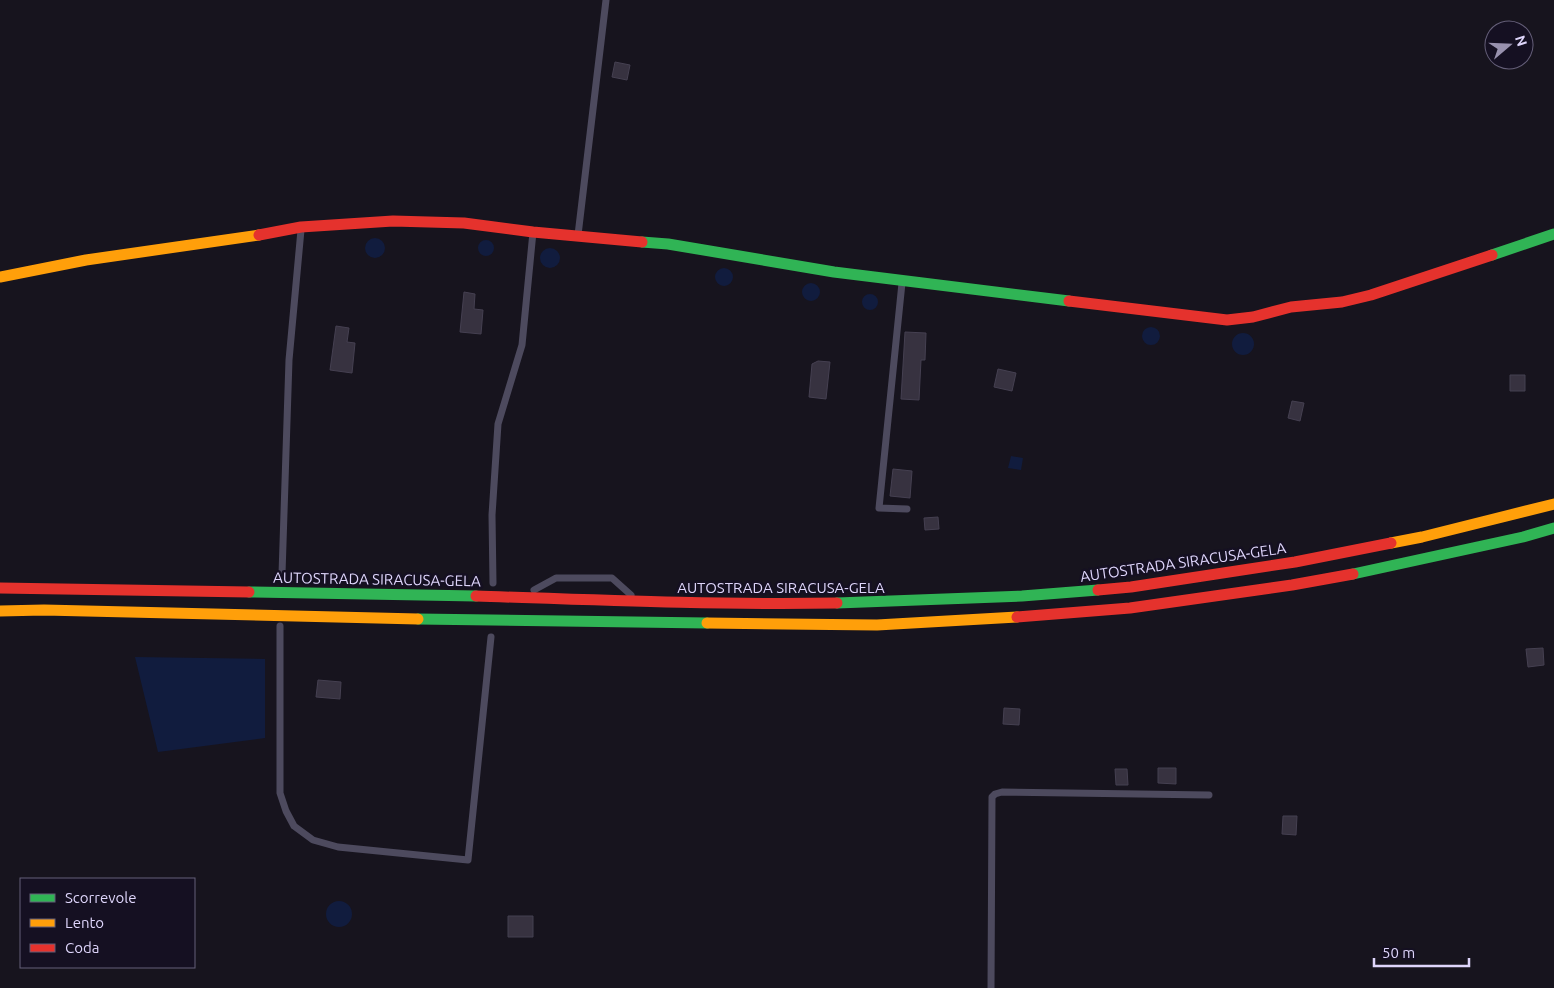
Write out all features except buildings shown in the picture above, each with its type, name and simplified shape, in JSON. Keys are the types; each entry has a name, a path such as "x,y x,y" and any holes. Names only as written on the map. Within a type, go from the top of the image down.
{"main road":[{"path":"0,277 86,260 247,237 302,227 393,220 464,223 534,232 668,244 834,272 1228,320 1253,317 1291,307 1342,302 1372,294 1554,234"},
{"name":"AUTOSTRADA SIRACUSA-GELA","path":"0,588 756,604 878,602 1022,596 1131,587 1296,562 1422,537 1554,504"},
{"path":"0,611 54,610 546,621 877,625 1130,608 1207,597 1348,575 1523,537 1554,528"}],"lane":[{"path":"578,236 606,0"},
{"path":"282,574 289,360 302,227"},
{"path":"493,583 492,515 498,424 522,345 534,232"},
{"path":"902,280 879,508 907,508"},
{"path":"518,598 556,578 612,578 639,602"},
{"path":"280,626 280,793 286,811 294,826 313,840 338,847 468,860 491,637"},
{"path":"992,988 992,797 995,794 1002,792 1209,795"}],"water":[{"path":"375,238 382,241 385,248 382,255 375,258 368,255 365,248 368,241"},
{"path":"486,240 492,242 494,248 492,254 486,256 480,254 478,248 480,242"},
{"path":"550,248 557,251 560,258 557,265 550,268 543,265 540,258 543,251"},
{"path":"724,268 730,271 733,277 730,283 724,286 718,283 715,277 718,271"},
{"path":"811,283 817,286 820,292 817,298 811,301 805,298 802,292 805,286"},
{"path":"867,294 873,294 878,299 876,308 867,310 862,305 862,299"},
{"path":"1151,327 1159,332 1160,336 1155,344 1151,345 1143,340 1142,336 1147,328"},
{"path":"1243,333 1253,340 1254,344 1247,354 1243,355 1233,348 1232,344 1239,334"},
{"path":"1011,456 1023,458 1021,470 1008,468"},
{"path":"135,657 265,659 265,738 158,752"},
{"path":"339,901 348,905 352,914 348,923 339,927 330,923 326,914 330,905"}],"traffic: fast":[{"path":"1492,255 1554,234"},
{"path":"642,242 668,244 834,272 1069,301"},
{"path":"1353,574 1523,537 1554,528"},
{"path":"837,603 1022,596 1098,590"},
{"path":"249,592 476,596"},
{"path":"418,619 707,623"}],"traffic: slow":[{"path":"0,277 86,260 259,235"},
{"path":"1391,543 1554,504"},
{"path":"0,611 44,610 418,619"},
{"path":"707,623 877,625 1017,617"}],"traffic: jam":[{"path":"259,235 301,227 393,221 464,223 533,232 642,242"},
{"path":"1069,301 1227,320 1253,317 1291,307 1342,302 1371,295 1492,255"},
{"path":"1098,590 1131,587 1295,562 1391,543"},
{"path":"1017,617 1130,608 1292,585 1353,574"},
{"path":"0,588 249,592"},
{"path":"476,596 702,603 837,603"}]}
